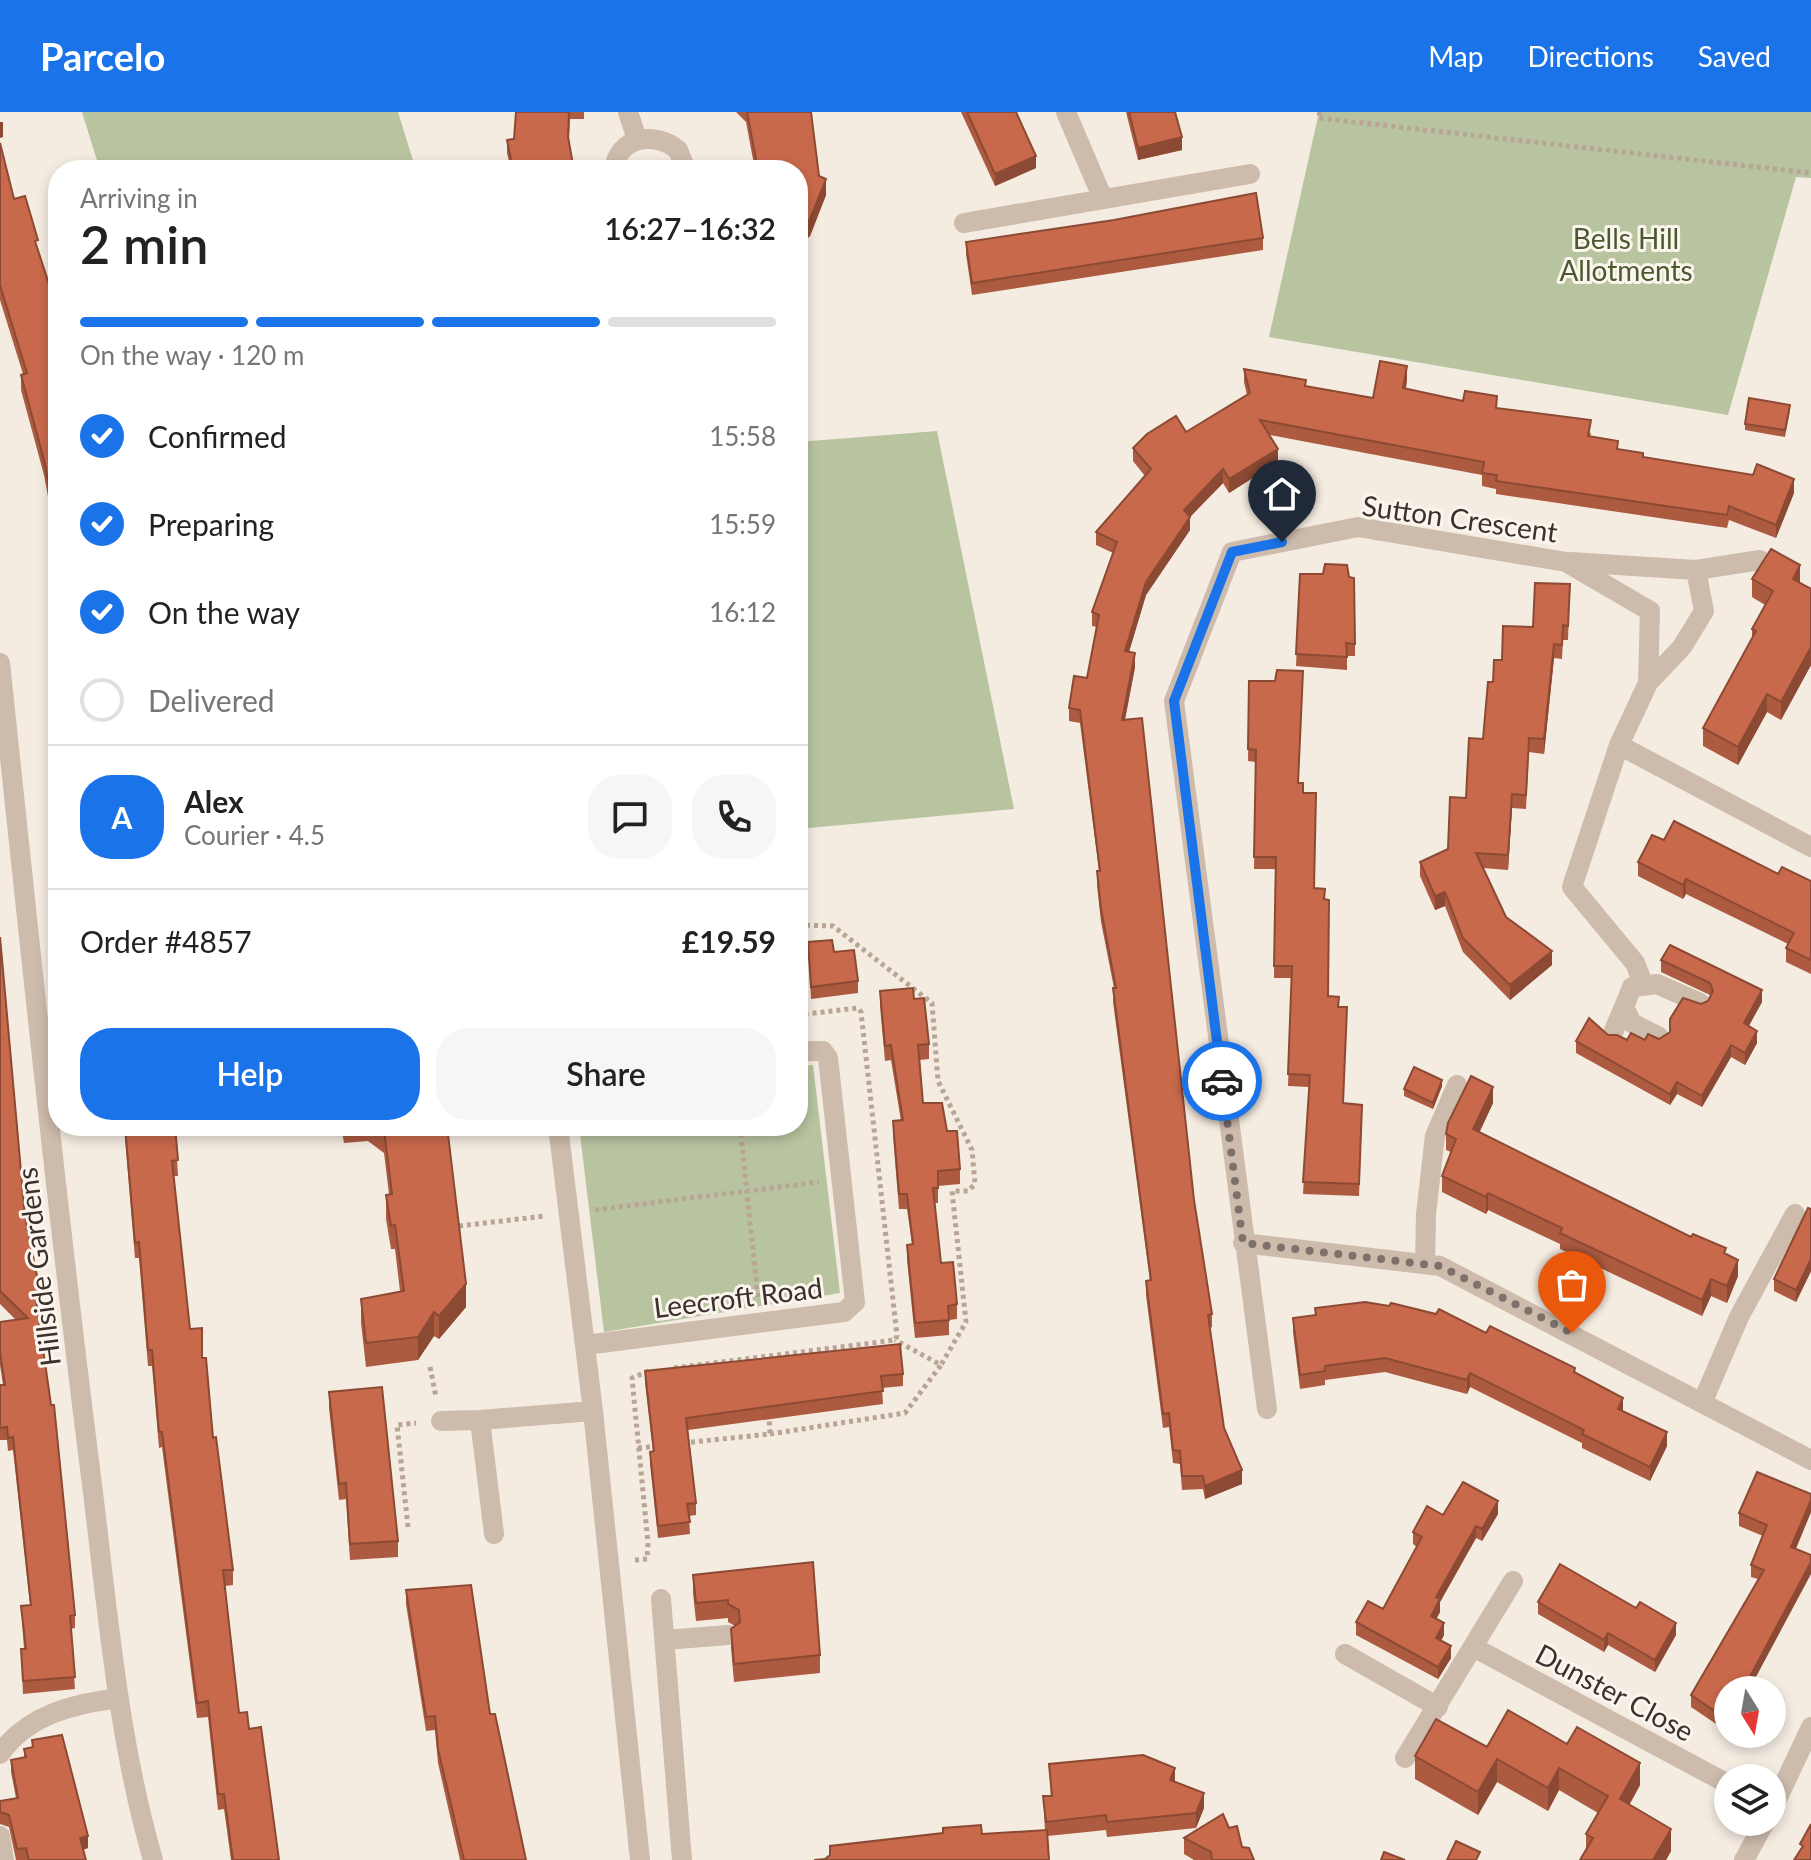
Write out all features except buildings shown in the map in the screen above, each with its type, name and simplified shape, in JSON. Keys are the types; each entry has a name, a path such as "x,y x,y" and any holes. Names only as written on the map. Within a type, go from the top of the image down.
{"street":[{"path":"628,112 637,139"},
{"path":"1066,112 1103,199"},
{"path":"617,160 620,152 637,139 653,137 678,150 682,160"},
{"path":"964,223 1250,174"},
{"name":"Sutton Crescent","path":"1267,1409 1174,701 1232,552 1358,527 1566,562 1650,611 1648,683 1619,745 1572,887 1635,963 1644,986"},
{"path":"1566,562 1696,570 1760,560"},
{"path":"1648,683 1682,647 1704,611 1696,570"},
{"name":"Hillside Gardens","path":"0,663 48,1099"},
{"path":"1619,745 1811,847"},
{"path":"1612,1035 1632,987 1657,984 1700,1003"},
{"path":"1624,1007 1632,1023 1659,1037"},
{"name":"Leecroft Road","path":"585,1345 830,1314 852,1308 855,1302 828,1058 823,1051 808,1051"},
{"path":"1425,1264 1426,1214 1435,1136 1457,1085"},
{"name":"Hillside Gardens","path":"52,1136 119,1698 137,1811 153,1860"},
{"path":"559,1136 593,1411 640,1860"},
{"path":"1703,1401 1739,1317 1795,1214"},
{"path":"1243,1243 1440,1266 1811,1460"},
{"path":"441,1421 593,1411"},
{"path":"480,1420 494,1534"},
{"path":"1405,1758 1475,1648 1513,1581"},
{"path":"661,1599 682,1860"},
{"path":"665,1640 728,1635"},
{"name":"Dunster Close","path":"1475,1648 1714,1776"},
{"path":"1345,1654 1438,1707"},
{"path":"0,1754 17,1733 44,1717 84,1703 119,1698"},
{"path":"1786,1781 1810,1734"},
{"path":"0,1836 4,1860"},
{"path":"1744,1860 1757,1836"}],"path":[{"path":"1320,112 1318,118 1811,173"},
{"path":"770,1434 905,1413 941,1365 966,1322 952,1191 968,1191 975,1184 972,1150 938,1081 932,1003 833,926 808,925"},
{"path":"459,1226 840,1179 880,1177"},
{"path":"895,1340 941,1365"},
{"path":"408,1527 397,1425 441,1421 430,1367"}],"green space":[{"path":"82,112 398,112 413,160 97,160"},
{"name":"Bells Hill Allotments","path":"1319,112 1811,112 1811,178 1796,177 1728,415 1269,337"},
{"path":"937,431 1014,809 808,828 808,441"},
{"path":"808,1065 813,1065 840,1293 604,1332 580,1136 808,1136"}],"way so far":[{"path":"1222,1081 1243,1243 1440,1266 1572,1333"}],"route":[{"path":"1222,1081 1174,701 1232,552 1282,542"}]}
